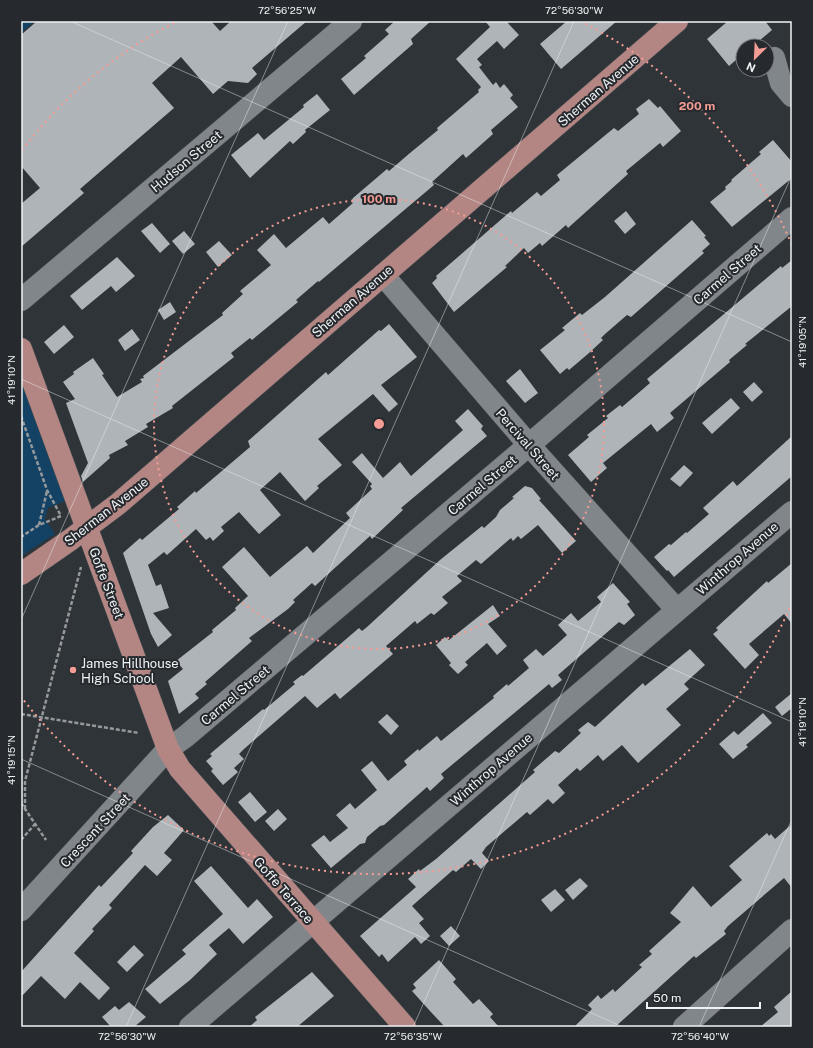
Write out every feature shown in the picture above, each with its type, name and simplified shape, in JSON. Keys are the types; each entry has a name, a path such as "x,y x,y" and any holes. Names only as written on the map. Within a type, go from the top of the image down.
{"main road":[{"name":"Sherman Avenue","path":"21,574 86,529 129,494 677,21"},
{"name":"Goffe Street","path":"21,349 168,749"},
{"name":"Goffe Terrace","path":"168,749 180,769 404,1027"}],"street":[{"name":"Hudson Street","path":"21,300 351,21"},
{"path":"775,62 781,83 792,96"},
{"name":"Carmel Street","path":"168,749 185,737 529,445 792,218"},
{"name":"Percival Street","path":"382,275 529,445 677,610"},
{"name":"Winthrop Avenue","path":"190,1027 792,512"},
{"name":"Crescent Street","path":"21,910 168,749"},
{"path":"684,1027 792,930"}],"path":[{"path":"21,416 47,490 61,516 39,525 21,537"},
{"path":"39,525 47,490"},
{"path":"25,809 25,781 81,566"},
{"path":"21,714 139,733"},
{"path":"21,803 46,840"},
{"path":"21,840 35,824"}],"shaded area":[{"path":"21,21 35,21 21,33"},
{"path":"21,382 65,501 48,508 45,519 55,534 21,556"}],"building":[{"path":"37,21 211,21 220,31 231,21 307,21 252,68 257,74 248,83 228,81 213,94 181,57 152,83 174,108 80,189 84,193 21,247 21,204 40,188 21,166 21,35"},
{"path":"395,21 431,21 411,39 413,44 354,95 341,79 366,58 364,56 389,34 385,30"},
{"path":"485,21 506,21 519,35 504,49 497,41 477,59 482,65 479,67 493,85 496,82 500,88 504,84 513,95 510,98 518,107 491,130 493,134 466,158 463,154 432,182 434,185 319,282 318,281 296,300 298,302 252,340 250,338 231,353 234,357 172,406 173,408 146,424 148,427 125,441 128,445 109,455 110,458 83,482 81,476 88,463 66,403 75,399 63,382 74,374 73,372 93,358 104,374 102,375 117,397 142,382 140,379 144,378 143,376 223,315 222,313 243,294 240,291 271,265 257,250 274,234 286,248 323,217 329,224 353,203 351,202 353,198 387,169 389,171 438,130 437,128 479,92 478,90 481,87 456,59 490,27"},
{"path":"567,21 617,21 561,69 540,44"},
{"path":"728,21 765,21 772,30 762,38 735,38 735,61 729,66 707,39"},
{"path":"317,94 330,110 305,130 306,132 293,144 290,141 250,178 231,155 258,133 264,140 304,107 303,105"},
{"path":"649,99 658,108 660,106 681,131 663,147 660,143 626,171 628,174 568,228 566,225 542,246 540,243 528,253 524,248 505,266 507,267 454,312 432,283 437,278 436,276 511,211 512,213 537,192 541,196 560,180 557,175 614,128 618,131 639,114 636,109"},
{"path":"773,140 792,162 792,178 732,227 710,202 726,189 725,187 732,181 731,180 761,154 759,152"},
{"path":"626,211 636,224 625,234 614,221"},
{"path":"692,220 706,236 704,237 710,244 702,251 704,253 631,317 627,315 605,334 601,338 603,340 569,370 567,368 560,374 540,350 565,330 562,328 580,313 582,315 605,297"},
{"path":"152,223 170,244 160,253 141,231"},
{"path":"184,231 195,244 183,254 172,241"},
{"path":"219,241 232,255 218,267 206,252"},
{"path":"117,257 135,276 116,292 111,286 82,310 70,296"},
{"path":"792,260 792,306 745,344 747,345 729,360 730,362 670,413 674,418 657,432 651,424 603,463 607,468 591,482 568,455 589,437 587,435 608,418 606,416 620,405 622,407 650,383 647,379 781,266 782,268"},
{"path":"170,302 176,312 164,320 158,310"},
{"path":"389,324 417,357 381,385 398,404 389,412 373,394 318,439 342,465 317,486 319,488 305,501 280,472 260,490 281,515 259,534 239,512 221,527 224,531 213,541 210,537 206,540 196,529 167,555 164,552 148,565 156,586 161,584 169,608 153,613 172,635 158,647 151,634 123,553 140,538 142,540 179,509 177,507 195,491 196,493 250,447 248,441 326,372 328,375 379,330 381,331"},
{"path":"64,325 74,337 54,354 44,342"},
{"path":"132,329 140,340 125,351 118,340"},
{"path":"520,369 538,393 525,403 506,381"},
{"path":"754,382 763,392 752,402 743,392"},
{"path":"731,398 740,408 712,434 702,423"},
{"path":"468,409 483,426 481,429 487,436 401,508 403,510 372,539 370,536 315,586 312,583 293,600 295,602 288,609 249,638 252,641 205,682 207,684 195,694 199,698 179,714 168,681 183,669 176,661 213,632 212,630 236,610 235,608 248,596 222,567 244,547 270,577 307,546 313,553 350,518 346,513 372,489 370,486 372,484 352,462 362,453 383,478 400,462 411,476 463,430 455,421"},
{"path":"792,436 792,476 674,577 668,570 667,571 654,557 669,544 671,545 686,532 687,533 709,514 703,508 733,481 737,486"},
{"path":"684,465 693,473 680,487 670,479"},
{"path":"525,486 532,488 541,499 539,500 576,541 562,553 538,525 521,539 518,536 513,541 511,538 481,564 476,560 457,576 462,581 442,597 448,603 434,615 431,613 417,624 415,621 386,646 393,654 340,699 335,693 317,708 305,696 239,754 244,759 234,768 238,772 223,785 211,771 213,769 206,761 212,756 210,754 295,684 293,682 302,675 303,676 359,628 362,631 367,627 440,560 482,526 484,528 496,517 500,510 514,498 512,497"},
{"path":"792,563 792,624 784,614 749,644 759,655 745,669 713,634 718,630 716,628 767,581 768,583"},
{"path":"613,583 630,602 627,604 635,615 624,625 619,622 558,675 562,680 552,688 549,684 441,774 444,778 430,791 427,787 384,825 380,826 367,837 365,843 360,844 331,868 311,845 324,835 330,842 348,828 336,815 350,803 355,809 377,790 361,770 372,761 388,781 407,765 404,761 418,749 419,751 437,736 441,741 494,698 493,696 507,684 508,686 529,668 523,660 536,649 543,656 556,645 567,635 558,625 571,613 578,621 601,602 597,597"},
{"path":"493,605 500,616 488,624 507,646 497,655 487,643 465,662 468,665 458,674 449,665 451,663 436,645 445,637 449,640"},
{"path":"690,649 705,665 684,684 689,689 666,709 681,725 638,763 622,745 603,761 598,755 580,771 577,768 558,785 565,793 553,804 548,799 530,815 527,812 486,847 482,853 489,861 481,869 471,859 456,872 453,870 412,906 424,919 419,923 430,936 421,944 415,937 388,962 382,954 379,957 360,936 416,887 408,879 419,869 420,871 436,859 535,772 533,770 555,751 559,753 581,733 578,730 588,722 595,727 643,683 645,686"},
{"path":"792,693 792,708 782,716 775,707"},
{"path":"763,713 772,723 746,745 748,747 733,759 719,744 734,731 738,735"},
{"path":"387,714 399,726 391,735 378,722"},
{"path":"250,792 267,812 255,822 238,802"},
{"path":"278,809 287,819 274,831 265,821"},
{"path":"168,815 184,830 164,853 172,860 157,876 145,865 109,905 112,908 92,929 94,931 74,953 110,988 99,1000 80,982 65,999 41,976 21,997 21,972 99,885 101,887 133,853 131,851 153,827"},
{"path":"792,824 792,888 784,878 728,926 724,931 726,934 696,958 694,956 615,1027 574,1027 592,1009 588,1005 598,995 601,999 613,989 615,992 642,967 639,965 652,954 649,951 681,922 670,913 693,886 711,907 742,880 729,866 767,833 769,836 771,834 775,839"},
{"path":"211,866 248,908 257,899 273,917 243,944 229,928 209,945 217,954 190,980 160,1004 145,989 186,954 182,950 223,914 194,881"},
{"path":"580,878 588,886 573,900 565,890"},
{"path":"555,889 565,900 551,912 541,900"},
{"path":"451,926 460,936 449,946 440,936"},
{"path":"134,945 144,955 127,972 117,962"},
{"path":"439,960 456,979 453,982 473,1004 479,999 493,1014 490,1017 499,1027 445,1027 412,991 416,988 413,984"},
{"path":"312,972 334,996 297,1027 249,1027 257,1020 255,1017"},
{"path":"792,991 792,1027 760,1027 778,1012 774,1007"},
{"path":"129,1002 146,1017 134,1027 111,1027 102,1017 115,1006 119,1010"}],"place":[{"name":"James Hillhouse High School","path":"73,670"}]}
